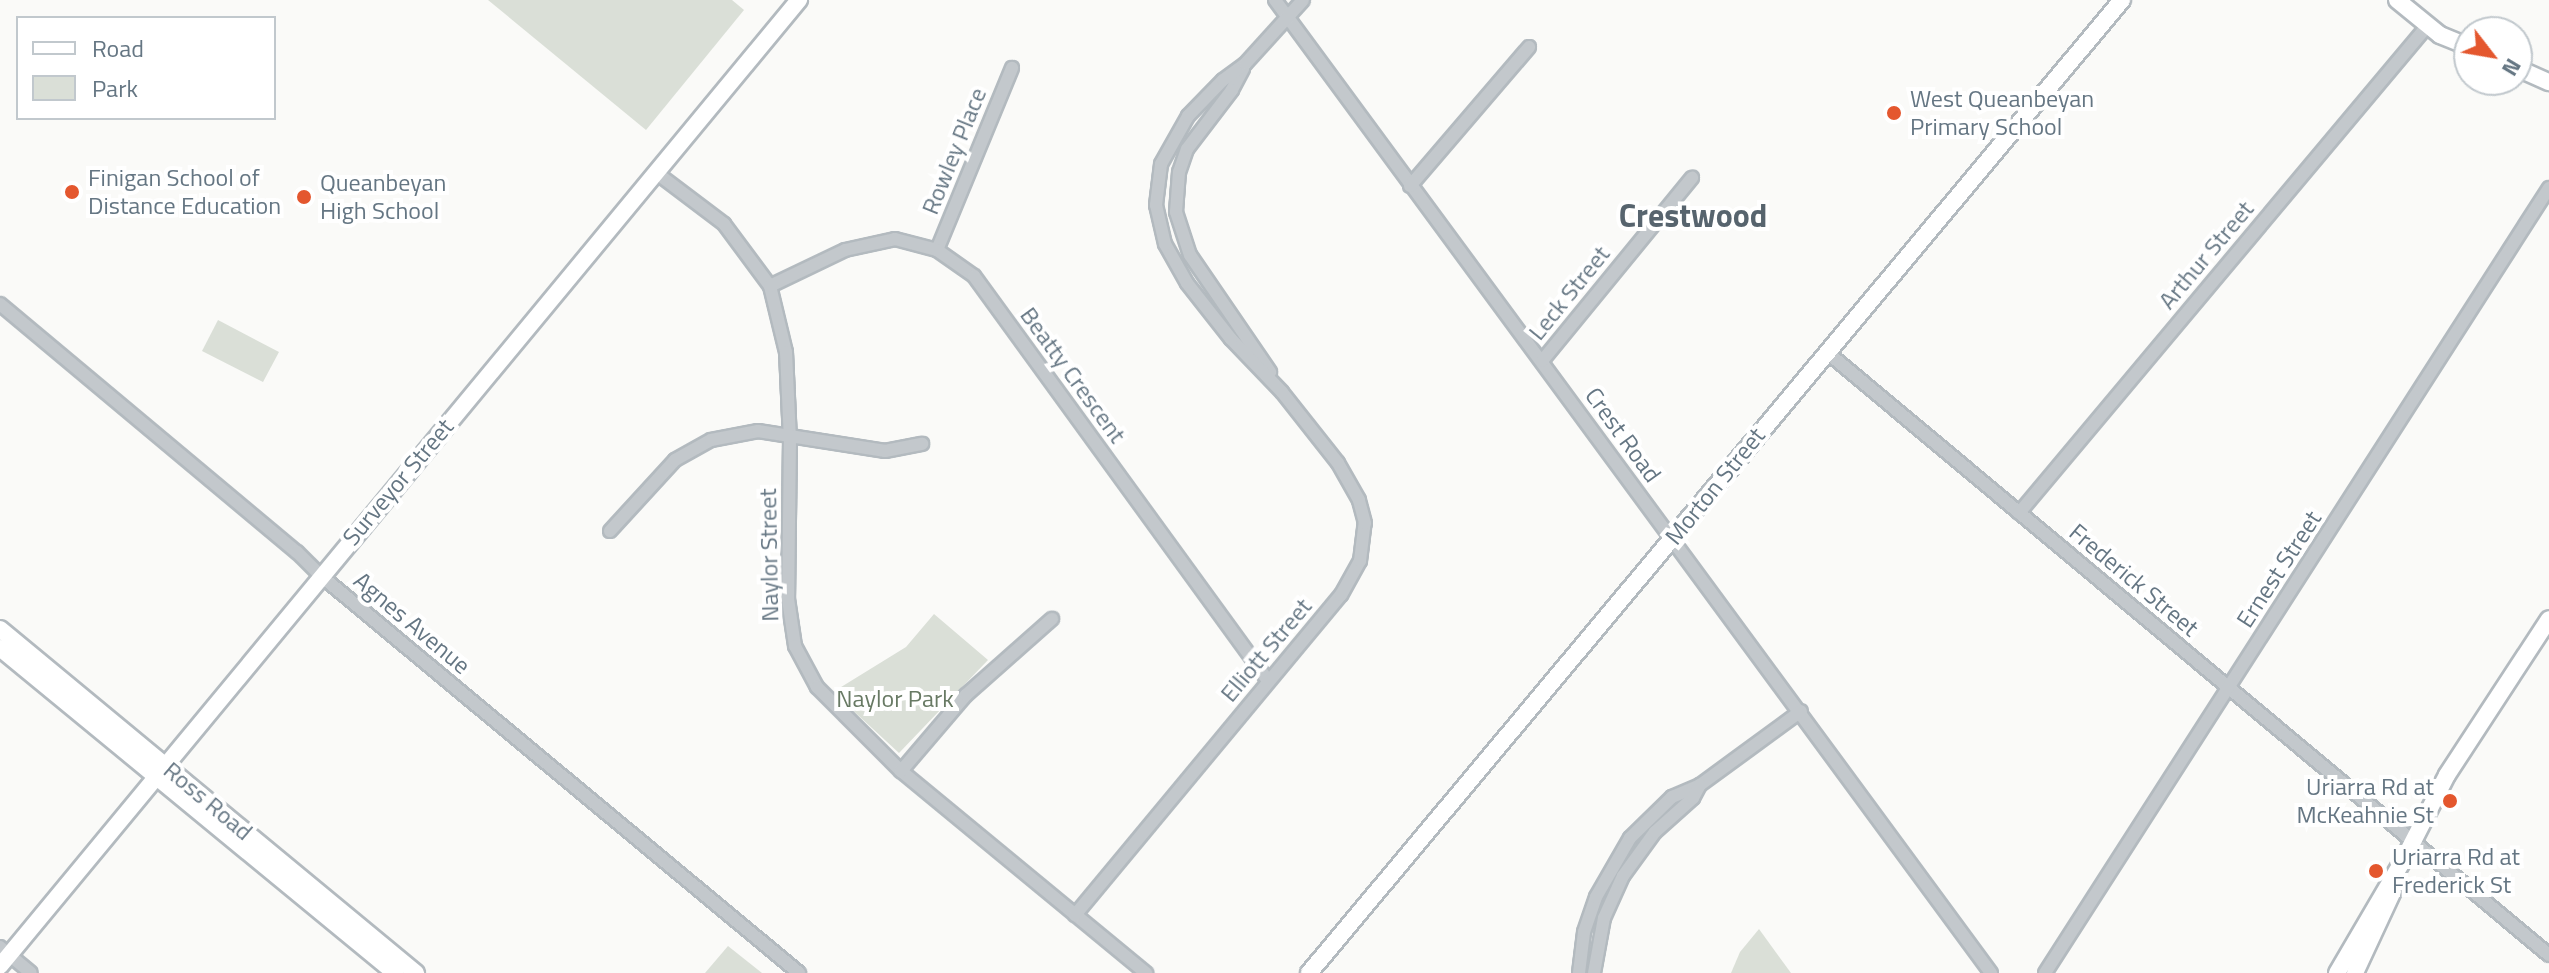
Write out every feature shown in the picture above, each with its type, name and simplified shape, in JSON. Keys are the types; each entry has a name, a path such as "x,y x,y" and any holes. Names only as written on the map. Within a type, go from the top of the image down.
{"street":[{"name":"Surveyor Street","path":"3,956 658,174 799,0"},
{"name":"Crest Road","path":"1275,0 1991,973"},
{"name":"Elliott Street","path":"1282,392 1231,339 1173,263 1156,205 1161,164 1178,130 1210,93 1245,64 1303,0"},
{"name":"Morton Street","path":"1309,973 2122,0"},
{"path":"2397,0 2428,25 2453,38"},
{"name":"Arthur Street","path":"2019,513 2428,25"},
{"path":"1410,186 1529,47"},
{"name":"Elliott Street","path":"1075,915 1353,579 1360,561 1365,523 1359,500 1338,463 1282,392 1190,255 1176,212 1179,172 1187,149 1232,90 1245,64"},
{"name":"Rowley Place","path":"937,250 1012,68"},
{"name":"Naylor Street","path":"658,174 724,224 770,286 786,352 790,439 788,599 795,646 817,687 901,771 1146,973"},
{"name":"Leck Street","path":"1542,361 1692,178"},
{"name":"Ernest Street","path":"2045,973 2549,188"},
{"name":"Beatty Crescent","path":"770,286 845,250 895,239 937,250 974,276 1268,680"},
{"name":"Agnes Avenue","path":"0,304 799,973"},
{"name":"Frederick Street","path":"1828,353 2549,955"},
{"path":"610,531 675,460 711,440 758,431 790,439 885,451 922,444"},
{"path":"901,771 966,695 1052,619"},
{"path":"2337,973 2404,859 2454,763 2549,619"},
{"name":"Ross Road","path":"0,629 395,973"},
{"name":"Ross Road","path":"0,648 416,973"},
{"path":"1579,973 1590,913 1621,850 1672,797 1700,785 1801,711"},
{"path":"1594,973 1604,918 1623,876 1655,832 1693,798 1700,785"},
{"path":"2355,973 2389,902 2404,859"},
{"path":"3,956 31,973"}],"green space":[{"path":"488,0 732,0 744,10 646,130"},
{"path":"218,320 279,352 263,382 202,351"},
{"name":"Naylor Park","path":"934,614 988,660 899,753 833,692 906,647"},
{"path":"1759,929 1791,973 1731,973 1740,952"},
{"path":"728,946 762,973 705,973"}],"place":[{"name":"West Queanbeyan Primary School","path":"1894,113"},
{"name":"Finigan School of Distance Education","path":"72,192"},
{"name":"Queanbeyan High School","path":"304,197"},
{"name":"Uriarra Rd at McKeahnie St","path":"2450,801"},
{"name":"Uriarra Rd at Frederick St","path":"2376,871"}],"district":[{"name":"Crestwood","path":"1693,215"}]}
